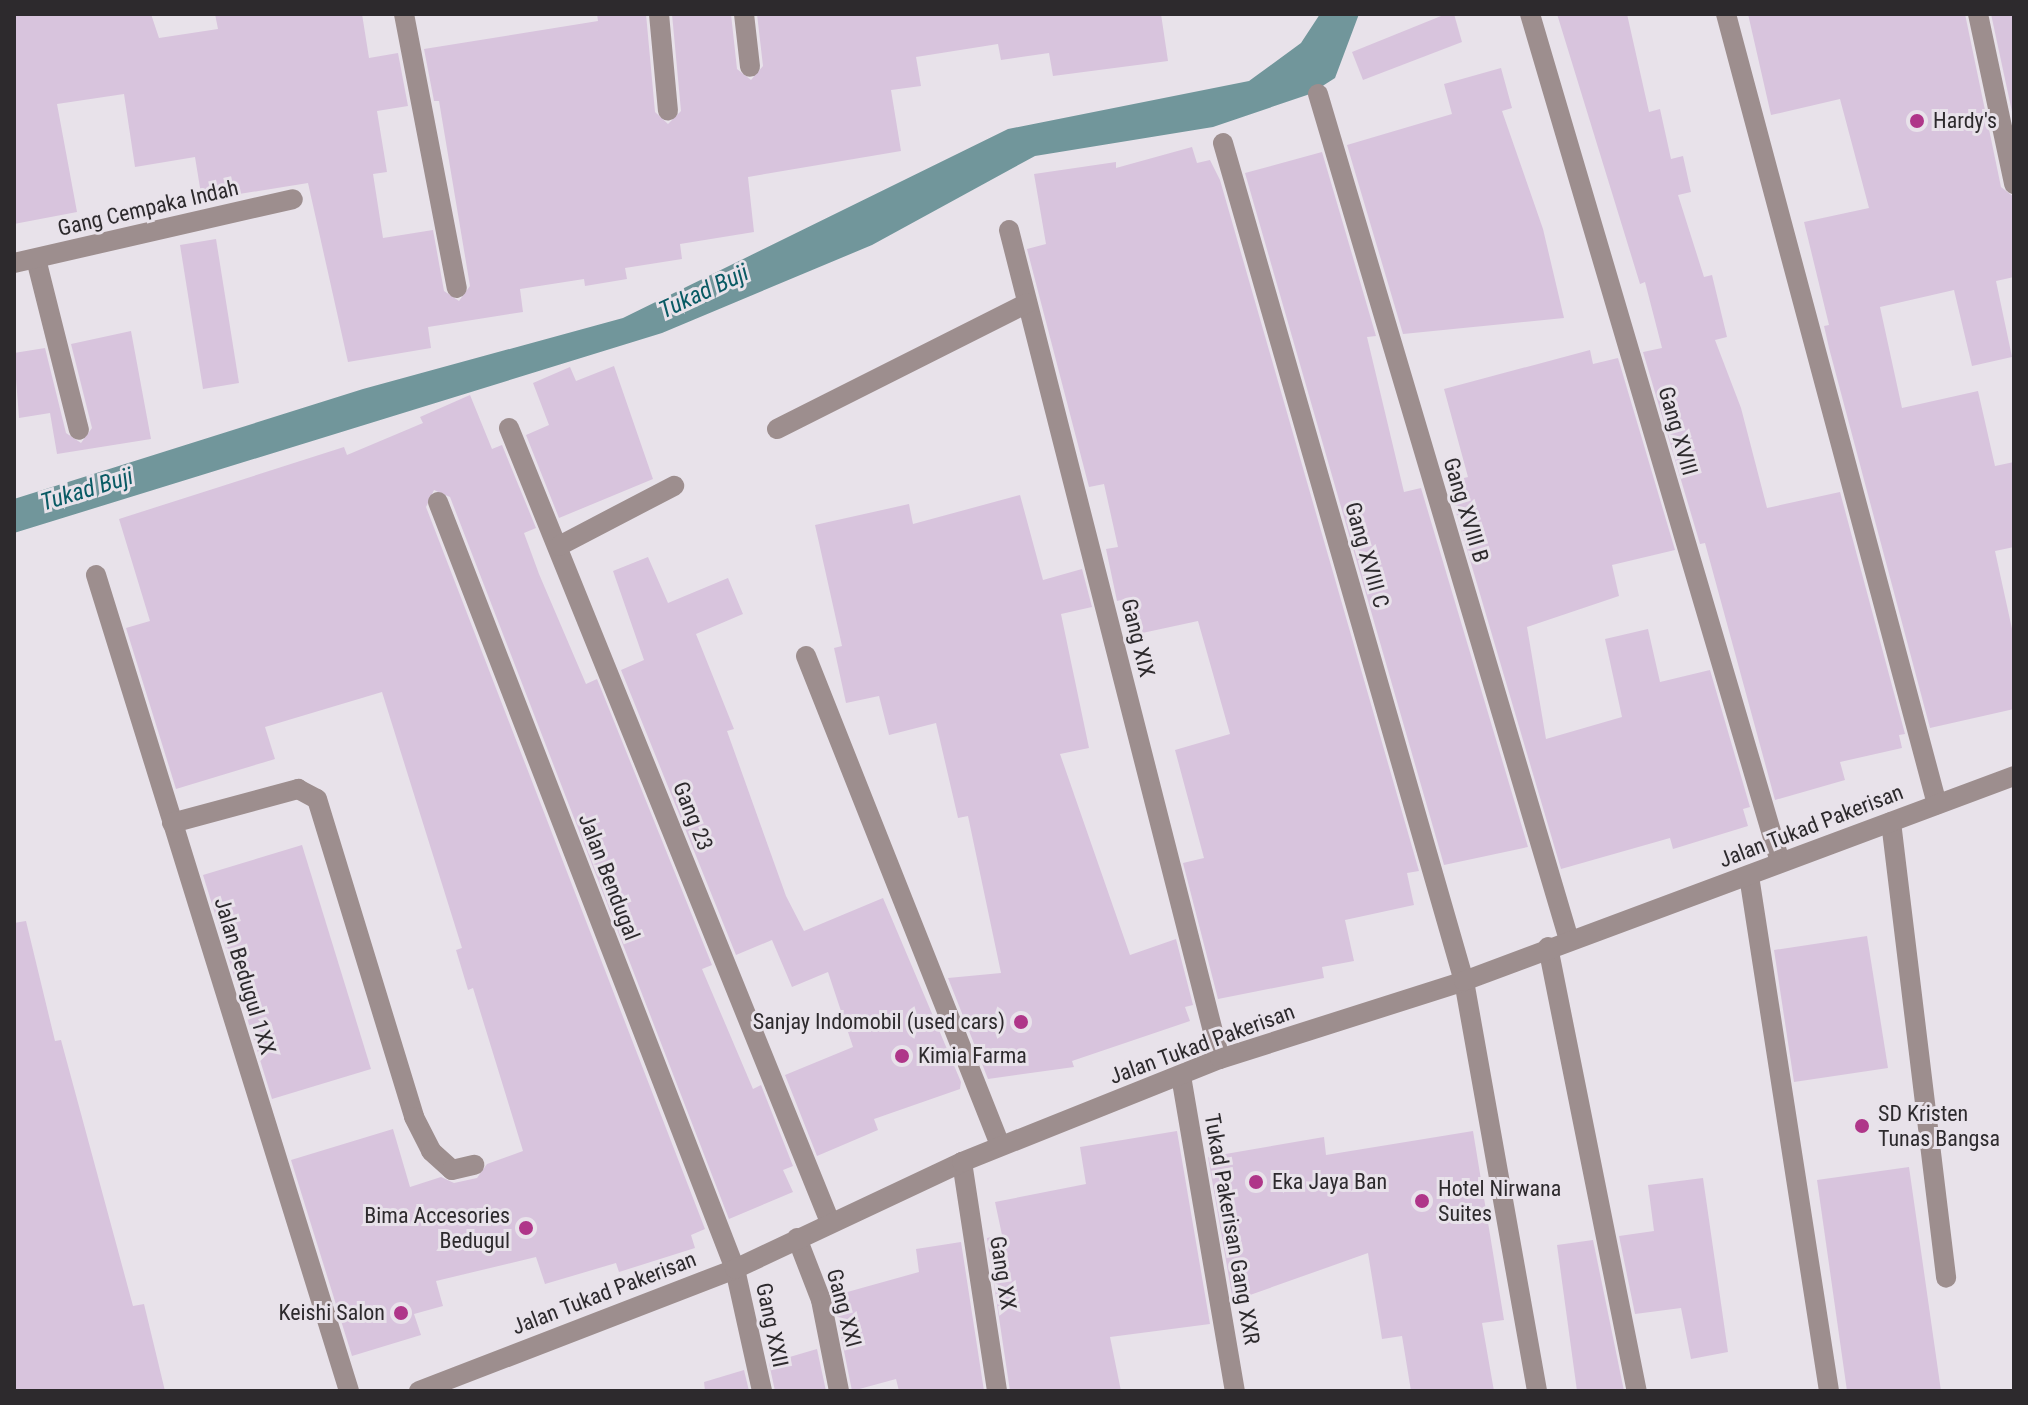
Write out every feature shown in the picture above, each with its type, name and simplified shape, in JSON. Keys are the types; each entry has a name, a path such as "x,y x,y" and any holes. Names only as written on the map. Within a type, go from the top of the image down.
{"street":[{"path":"404,14 457,288"},
{"path":"659,14 668,111"},
{"path":"744,14 750,67"},
{"name":"Gang XVIII","path":"1530,14 1780,862"},
{"path":"1726,14 1937,804"},
{"path":"1978,14 2014,184"},
{"name":"Gang XVIII B","path":"1318,94 1569,940"},
{"name":"Gang XVIII C","path":"1223,143 1464,981 1537,1391"},
{"name":"Gang Cempaka Indah","path":"14,263 293,199"},
{"name":"Gang XIX","path":"1009,230 1220,1059"},
{"path":"36,259 79,430"},
{"path":"777,429 1027,303"},
{"name":"Gang 23","path":"509,428 830,1222"},
{"path":"559,546 674,486"},
{"name":"Jalan Bendugal","path":"438,502 735,1269"},
{"name":"Jalan Bedugul 1XX","path":"96,575 349,1391"},
{"path":"806,656 1000,1145"},
{"name":"Jalan Tukad Pakerisan","path":"429,1389 735,1269 1000,1145 1220,1059 1464,981 1548,947 1749,876 2014,776"},
{"path":"172,823 298,789 317,799 414,1117 431,1151 452,1170 474,1165"},
{"path":"1891,822 1946,1278"},
{"path":"1749,876 1829,1391"},
{"path":"1548,947 1637,1391"},
{"name":"Tukad Pakerisan Gang XXR","path":"1181,1076 1235,1391"},
{"name":"Gang XX","path":"962,1162 997,1391"},
{"name":"Gang XXI","path":"797,1238 821,1300 839,1391"},
{"name":"Gang XXII","path":"735,1269 762,1391"}],"water":[{"name":"Tukad Buji","path":"1320,14 1359,14 1335,78 1310,94 1213,127 1035,156 872,245 662,333 14,533 14,499 363,389 623,318 1008,129 1249,81 1301,43"}],"building":[{"path":"14,14 151,14 159,38 218,29 215,14 362,14 369,58 398,53 408,106 377,111 387,172 373,174 383,238 433,230 444,291 459,301 470,286 439,101 434,101 424,49 598,21 597,14 646,14 655,112 668,124 681,111 672,14 731,14 737,69 751,80 763,66 757,14 1161,14 1168,61 1053,76 1049,53 1001,60 998,44 916,57 921,86 891,90 901,151 748,177 754,232 680,244 682,259 625,268 627,279 585,286 584,279 520,289 523,312 428,327 431,348 348,362 308,183 202,200 195,157 135,167 124,94 57,104 77,212 14,224"},
{"path":"1446,14 1454,14 1462,42 1363,80 1352,52"},
{"path":"1557,14 1627,14 1649,112 1660,109 1671,159 1683,156 1691,192 1678,195 1704,277 1712,275 1727,337 1715,340 1741,408 1767,508 1840,492 1905,734 1899,735 1902,748 1840,762 1845,780 1775,800 1705,543 1700,544 1643,352 1662,348 1645,282 1640,284"},
{"path":"1748,14 1965,14 2001,187 2014,197 2014,277 1996,281 2012,357 1972,366 1954,290 1880,307 1902,408 1978,391 1995,466 2014,462 2014,547 1995,551 2014,638 2014,709 1930,728 1829,348 1824,326 1829,325 1804,222 1869,208 1840,99 1771,115"},
{"name":"Hardy's","path":"1991,14 2014,14 2014,121"},
{"path":"1501,68 1512,108 1502,111 1543,229 1564,318 1403,334 1347,145 1452,114 1444,84"},
{"path":"1192,147 1197,163 1210,160 1220,180 1419,871 1407,873 1414,905 1345,920 1354,961 1322,967 1324,978 1218,999 1183,863 1204,858 1175,750 1230,734 1198,621 1133,635 1125,599 1117,601 1106,549 1118,547 1104,484 1089,487 1027,249 1046,244 1034,174 1116,162 1116,168"},
{"path":"1322,152 1376,336 1367,337 1404,492 1421,488 1528,847 1444,865 1245,173"},
{"path":"216,239 239,383 203,389 180,245"},
{"path":"131,331 151,439 57,454 50,413 19,418 14,353 45,348 66,433 81,443 92,428 71,344"},
{"path":"1590,350 1593,364 1618,358 1675,550 1612,565 1619,596 1527,627 1546,739 1622,717 1605,639 1648,629 1660,682 1710,670 1750,807 1743,809 1748,826 1673,849 1670,838 1561,869 1447,482 1468,477 1444,389"},
{"path":"614,366 653,479 559,518 526,435 549,425 533,383 570,367 576,381"},
{"path":"470,395 492,449 502,445 536,528 524,533 539,574 586,684 597,679 712,965 702,969 753,1089 761,1085 793,1166 783,1170 793,1192 729,1219 450,497 434,490 426,507 705,1229 691,1235 695,1248 619,1272 616,1263 545,1284 536,1257 436,1281 443,1306 414,1314 421,1335 352,1356 291,1160 393,1129 410,1187 441,1177 454,1183 477,1178 487,1164 523,1151 473,988 468,990 456,950 462,948 382,692 265,727 275,759 176,789 126,628 150,621 119,519 344,447 347,455 423,423 420,417"},
{"path":"1020,495 1043,580 1082,569 1092,607 1061,614 1089,748 1060,754 1130,955 1176,939 1193,1005 1185,1007 1190,1021 1072,1061 1074,1067 988,1079 948,978 1001,973 968,816 958,818 936,723 889,735 879,696 846,703 834,648 842,646 815,525 909,504 913,524"},
{"path":"648,557 668,603 728,578 743,614 696,634 734,729 727,731 786,896 804,931 883,898 961,1082 960,1089 874,1119 878,1130 817,1156 785,1075 853,1047 828,972 792,987 772,940 736,955 621,670 644,660 613,571"},
{"path":"302,845 371,1069 272,1099 203,875"},
{"path":"26,921 55,1041 61,1040 133,1306 144,1304 165,1391 14,1391 14,923"},
{"path":"1867,936 1888,1068 1794,1082 1774,950"},
{"path":"1177,1131 1210,1324 1110,1337 1121,1391 1010,1391 987,1238 1002,1235 995,1202 1086,1184 1080,1147"},
{"path":"1473,1131 1504,1320 1482,1323 1494,1391 1411,1391 1402,1336 1382,1339 1368,1253 1233,1301 1208,1157 1324,1137 1326,1155"},
{"path":"1909,1167 1941,1391 1847,1391 1817,1180"},
{"path":"1703,1178 1728,1352 1691,1359 1681,1308 1635,1314 1619,1236 1654,1231 1648,1185"},
{"path":"1593,1240 1624,1391 1577,1391 1557,1245"},
{"path":"961,1242 984,1391 899,1391 896,1379 852,1391 833,1296 919,1272 916,1249"},
{"path":"817,1349 826,1391 775,1391 769,1363"},
{"path":"744,1370 749,1391 705,1391 704,1382"}],"place":[{"name":"Hardy's","path":"1917,121"},
{"name":"Sanjay Indomobil (used cars)","path":"1021,1022"},
{"name":"Kimia Farma","path":"902,1056"},
{"name":"SD Kristen Tunas Bangsa","path":"1862,1126"},
{"name":"Eka Jaya Ban","path":"1256,1182"},
{"name":"Hotel Nirwana Suites","path":"1422,1201"},
{"name":"Bima Accesories Bedugul","path":"526,1228"},
{"name":"Keishi Salon","path":"401,1313"}]}
